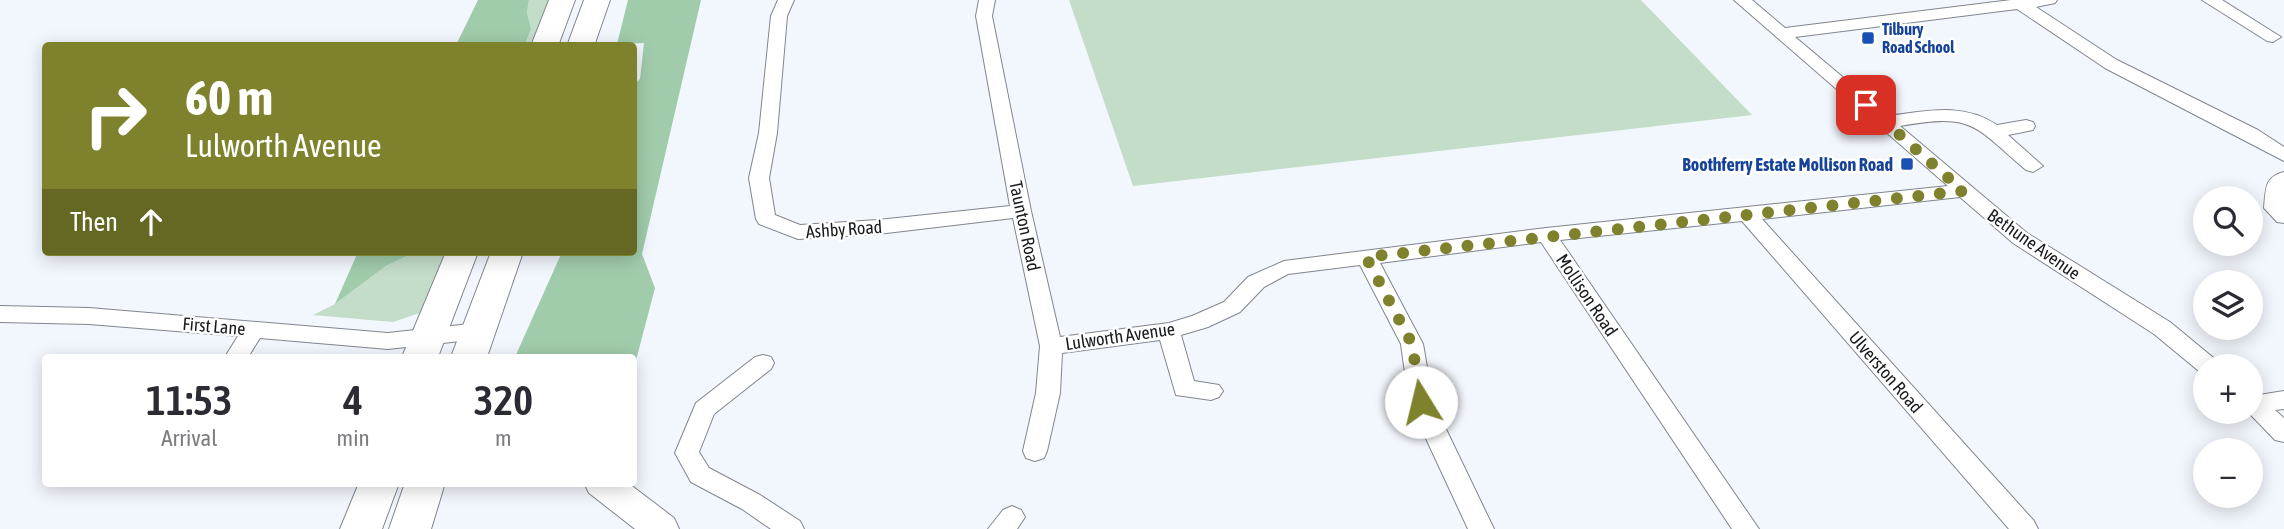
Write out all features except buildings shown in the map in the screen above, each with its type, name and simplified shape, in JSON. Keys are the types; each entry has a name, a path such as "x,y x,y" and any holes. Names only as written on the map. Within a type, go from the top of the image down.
{"main road":[{"path":"546,42 562,0"},
{"path":"581,42 597,0"},
{"path":"424,347 460,256"},
{"path":"474,344 506,256"},
{"path":"361,529 377,487"},
{"path":"410,529 424,487"}],"street":[{"name":"Ashby Road","path":"786,0 779,16 768,133 759,178 766,219 798,232 878,227 1021,211"},
{"name":"Taunton Road","path":"986,0 984,16 1021,211 1051,346 1048,393 1035,451"},
{"name":"Bethune Avenue","path":"1742,0 2020,238 2162,328 2193,354"},
{"path":"1780,34 2049,0"},
{"path":"2210,0 2273,37"},
{"path":"2021,4 2110,64 2251,134 2284,155"},
{"path":"1887,122 1945,115 1971,118 2033,166"},
{"path":"1991,132 2026,126"},
{"path":"2284,178 2276,182 2274,208 2284,216"},
{"name":"Mollison Road","path":"1746,529 1546,235 1963,191"},
{"name":"Ulverston Road","path":"1748,215 2025,529"},
{"name":"Lulworth Avenue","path":"1051,346 1169,331 1200,322 1232,307 1256,282 1284,268 1546,235"},
{"path":"1366,257 1412,344 1421,402 1481,529"},
{"name":"First Lane","path":"0,314 89,316 388,341 424,347 474,344"},
{"path":"238,354 255,329"},
{"path":"1169,331 1184,389 1211,391"},
{"path":"763,363 704,409 687,453 700,475 751,502 791,529"},
{"path":"2263,401 2284,400"},
{"path":"2263,412 2284,433"},
{"path":"606,487 660,529"}],"green space":[{"path":"478,0 529,0 527,12 531,29 526,42 457,42"},
{"path":"529,0 552,0 535,42 526,42 531,29 527,12"},
{"path":"628,0 701,0 642,254 655,288 637,357 637,354 516,354 560,256 637,256 637,82 640,79 644,43 618,42"},
{"path":"1069,0 1641,0 1752,115 1133,186"},
{"path":"356,256 407,256 386,266 335,304"},
{"path":"407,256 449,256 423,312 393,322 313,315 335,304 386,266"}],"place":[{"name":"Tilbury Road School","path":"1868,38"},
{"name":"Boothferry Estate Mollison Road","path":"1907,164"}],"route":[{"path":"1421,402 1412,344 1366,257 1963,191 1866,105"}]}
